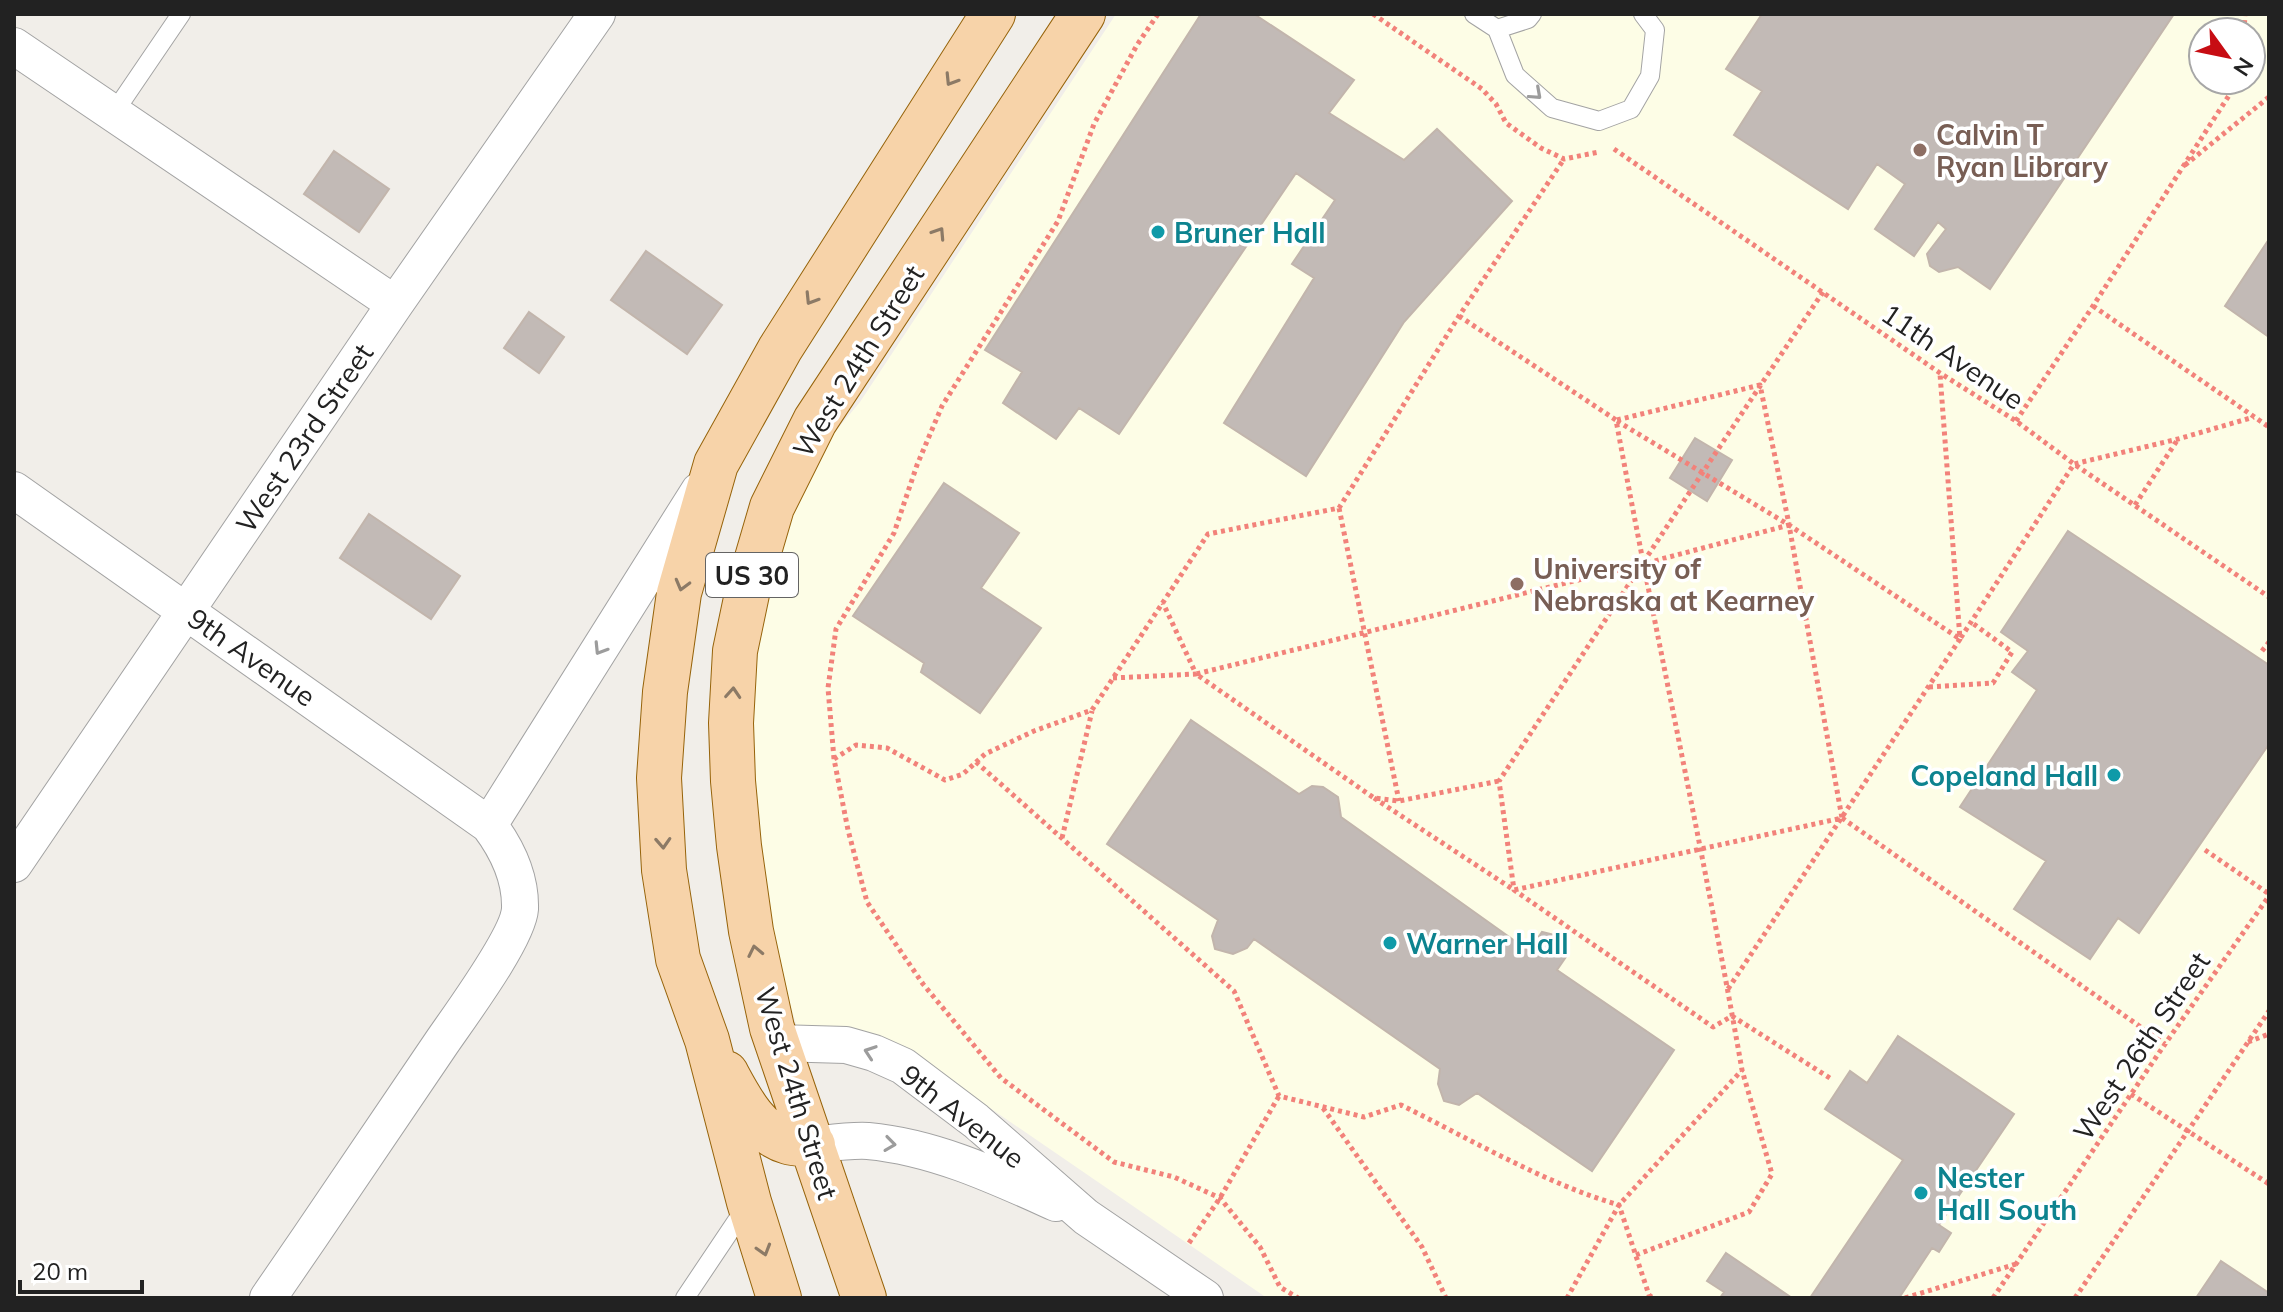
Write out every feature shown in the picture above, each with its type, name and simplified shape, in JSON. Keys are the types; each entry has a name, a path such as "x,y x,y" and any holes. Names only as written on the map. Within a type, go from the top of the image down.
{"main road":[{"name":"US 30","path":"779,1298 749,1202 707,1040 678,959 664,870 659,778 665,692 679,593 716,464 780,349 993,14"},
{"name":"West 24th Street","path":"864,1298 772,1028 751,931 739,846 731,723 735,651 748,589 772,507 815,421 1083,14"},
{"path":"707,1040 748,1113 786,1142 813,1145"}],"street":[{"name":"West 23rd Street","path":"14,864 395,304 597,14"},
{"path":"14,46 395,304"},
{"path":"268,1298 508,941 520,911 517,879 506,847 489,825 716,464"},
{"name":"9th Avenue","path":"14,490 489,825"},
{"name":"9th Avenue","path":"777,1043 846,1045 903,1066 976,1121 1086,1217 1205,1298"},
{"name":"9th Avenue","path":"813,1145 866,1141 904,1146 1000,1178 1086,1217"}],"lane":[{"path":"113,114 181,14"},
{"path":"1474,14 1497,29 1515,75 1533,92 1552,108 1599,121 1631,109 1650,76 1655,30 1643,14"},
{"path":"1497,29 1528,19 1532,14"},
{"path":"685,1298 749,1202"}],"path":[{"path":"1158,14 1137,45 1094,124 1058,221 942,406 917,465 894,533 836,629 828,688 834,759 867,902 923,984 1001,1078 1114,1162 1174,1177 1220,1198 1260,1247 1280,1287 1298,1298"},
{"path":"1373,14 1482,89 1496,104 1506,123 1524,137 1564,159 1459,316 1339,508 1399,801"},
{"path":"2016,421 2228,96"},
{"path":"2181,168 2269,97"},
{"name":"11th Avenue","path":"1564,159 1614,149 1940,373 2016,421 2269,597"},
{"path":"1514,890 1499,781 1823,292"},
{"path":"2093,306 2269,427"},
{"path":"1459,316 1616,420 1789,525 1960,639"},
{"path":"1940,373 1960,639"},
{"path":"1616,420 1760,385"},
{"path":"1760,385 1789,525 1842,818 2165,1044"},
{"path":"1727,991 2074,464 2254,417"},
{"path":"1616,420 1742,1070 1772,1174 1749,1212 1636,1255"},
{"path":"2135,505 2178,439"},
{"path":"1062,838 1092,710 1208,534 1339,508"},
{"path":"1112,678 1196,674 1789,525"},
{"path":"1163,602 1196,674 1713,1027 1732,1016"},
{"path":"1928,687 1993,683 2012,652 1971,622"},
{"path":"2262,651 2269,642"},
{"path":"834,759 856,745 887,748 945,780 963,774 985,754 1034,731 1092,710"},
{"path":"976,762 1234,991 1279,1096"},
{"path":"1374,798 1399,801 1499,781"},
{"path":"1514,890 1842,818"},
{"path":"2205,850 2269,895"},
{"name":"West 26th Street","path":"1993,1298 2269,895"},
{"path":"2077,1296 2269,1011"},
{"path":"1732,1016 1833,1080"},
{"path":"2248,1043 2269,1034"},
{"path":"1567,1298 1619,1205 1742,1070"},
{"path":"2131,1094 2269,1184"},
{"path":"1169,1273 1220,1198 1279,1096"},
{"path":"1279,1096 1364,1117 1401,1105 1550,1179 1619,1205"},
{"path":"1323,1107 1422,1247 1446,1298"},
{"path":"1619,1205 1649,1295 1653,1298"},
{"path":"1905,1298 2017,1263"}],"shaded area":[{"name":"University of Nebraska at Kearney","path":"1116,14 2269,14 2269,1298 1267,1298 942,1075 799,1033 735,807 757,662 772,507 860,402"}],"building":[{"name":"Bruner Hall","path":"1201,14 1254,14 1354,80 1329,113 1404,160 1437,129 1512,201 1404,322 1306,476 1224,423 1314,278 1292,264 1335,200 1296,173 1119,434 1079,408 1056,439 1003,403 1022,372 985,350"},
{"name":"Calvin T Ryan Library","path":"1762,14 2174,14 1990,289 1958,267 1939,272 1930,266 1927,254 1946,229 1938,222 1914,256 1875,229 1905,184 1877,164 1848,209 1734,135 1762,91 1726,69"},
{"path":"334,151 389,189 359,232 304,194"},
{"path":"2269,239 2269,337 2225,306"},
{"path":"646,251 722,305 687,354 611,300"},
{"path":"529,312 564,337 539,373 504,348"},
{"path":"1695,438 1732,460 1707,501 1670,478"},
{"path":"944,483 1019,533 981,588 1041,628 980,713 921,672 924,663 853,616"},
{"path":"369,514 460,576 431,619 340,558"},
{"name":"Copeland Hall","path":"2068,531 2269,665 2269,744 2139,933 2118,918 2090,959 2014,909 2046,861 1960,807 2037,690 2012,672 2028,651 2001,632"},
{"name":"Warner Hall","path":"1191,720 1299,794 1312,786 1323,787 1338,797 1341,817 1529,951 1542,932 1559,936 1568,954 1557,970 1674,1050 1592,1171 1477,1093 1459,1105 1444,1101 1438,1084 1440,1069 1254,939 1247,948 1233,954 1215,949 1212,936 1218,920 1107,844"},
{"name":"Nester Hall South","path":"1898,1036 2014,1114 1939,1225 1951,1233 1939,1252 1932,1248 1899,1298 1810,1298 1903,1160 1825,1109 1850,1071 1867,1083"},
{"path":"1726,1253 1792,1298 1720,1298 1724,1292 1707,1281"},
{"path":"2221,1261 2269,1293 2269,1298 2196,1298"}],"place":[{"name":"Calvin T Ryan Library","path":"1920,150"},
{"name":"Bruner Hall","path":"1158,232"},
{"name":"University of Nebraska at Kearney","path":"1517,584"},
{"name":"Copeland Hall","path":"2114,775"},
{"name":"Warner Hall","path":"1390,943"},
{"name":"Nester Hall South","path":"1921,1193"}]}
